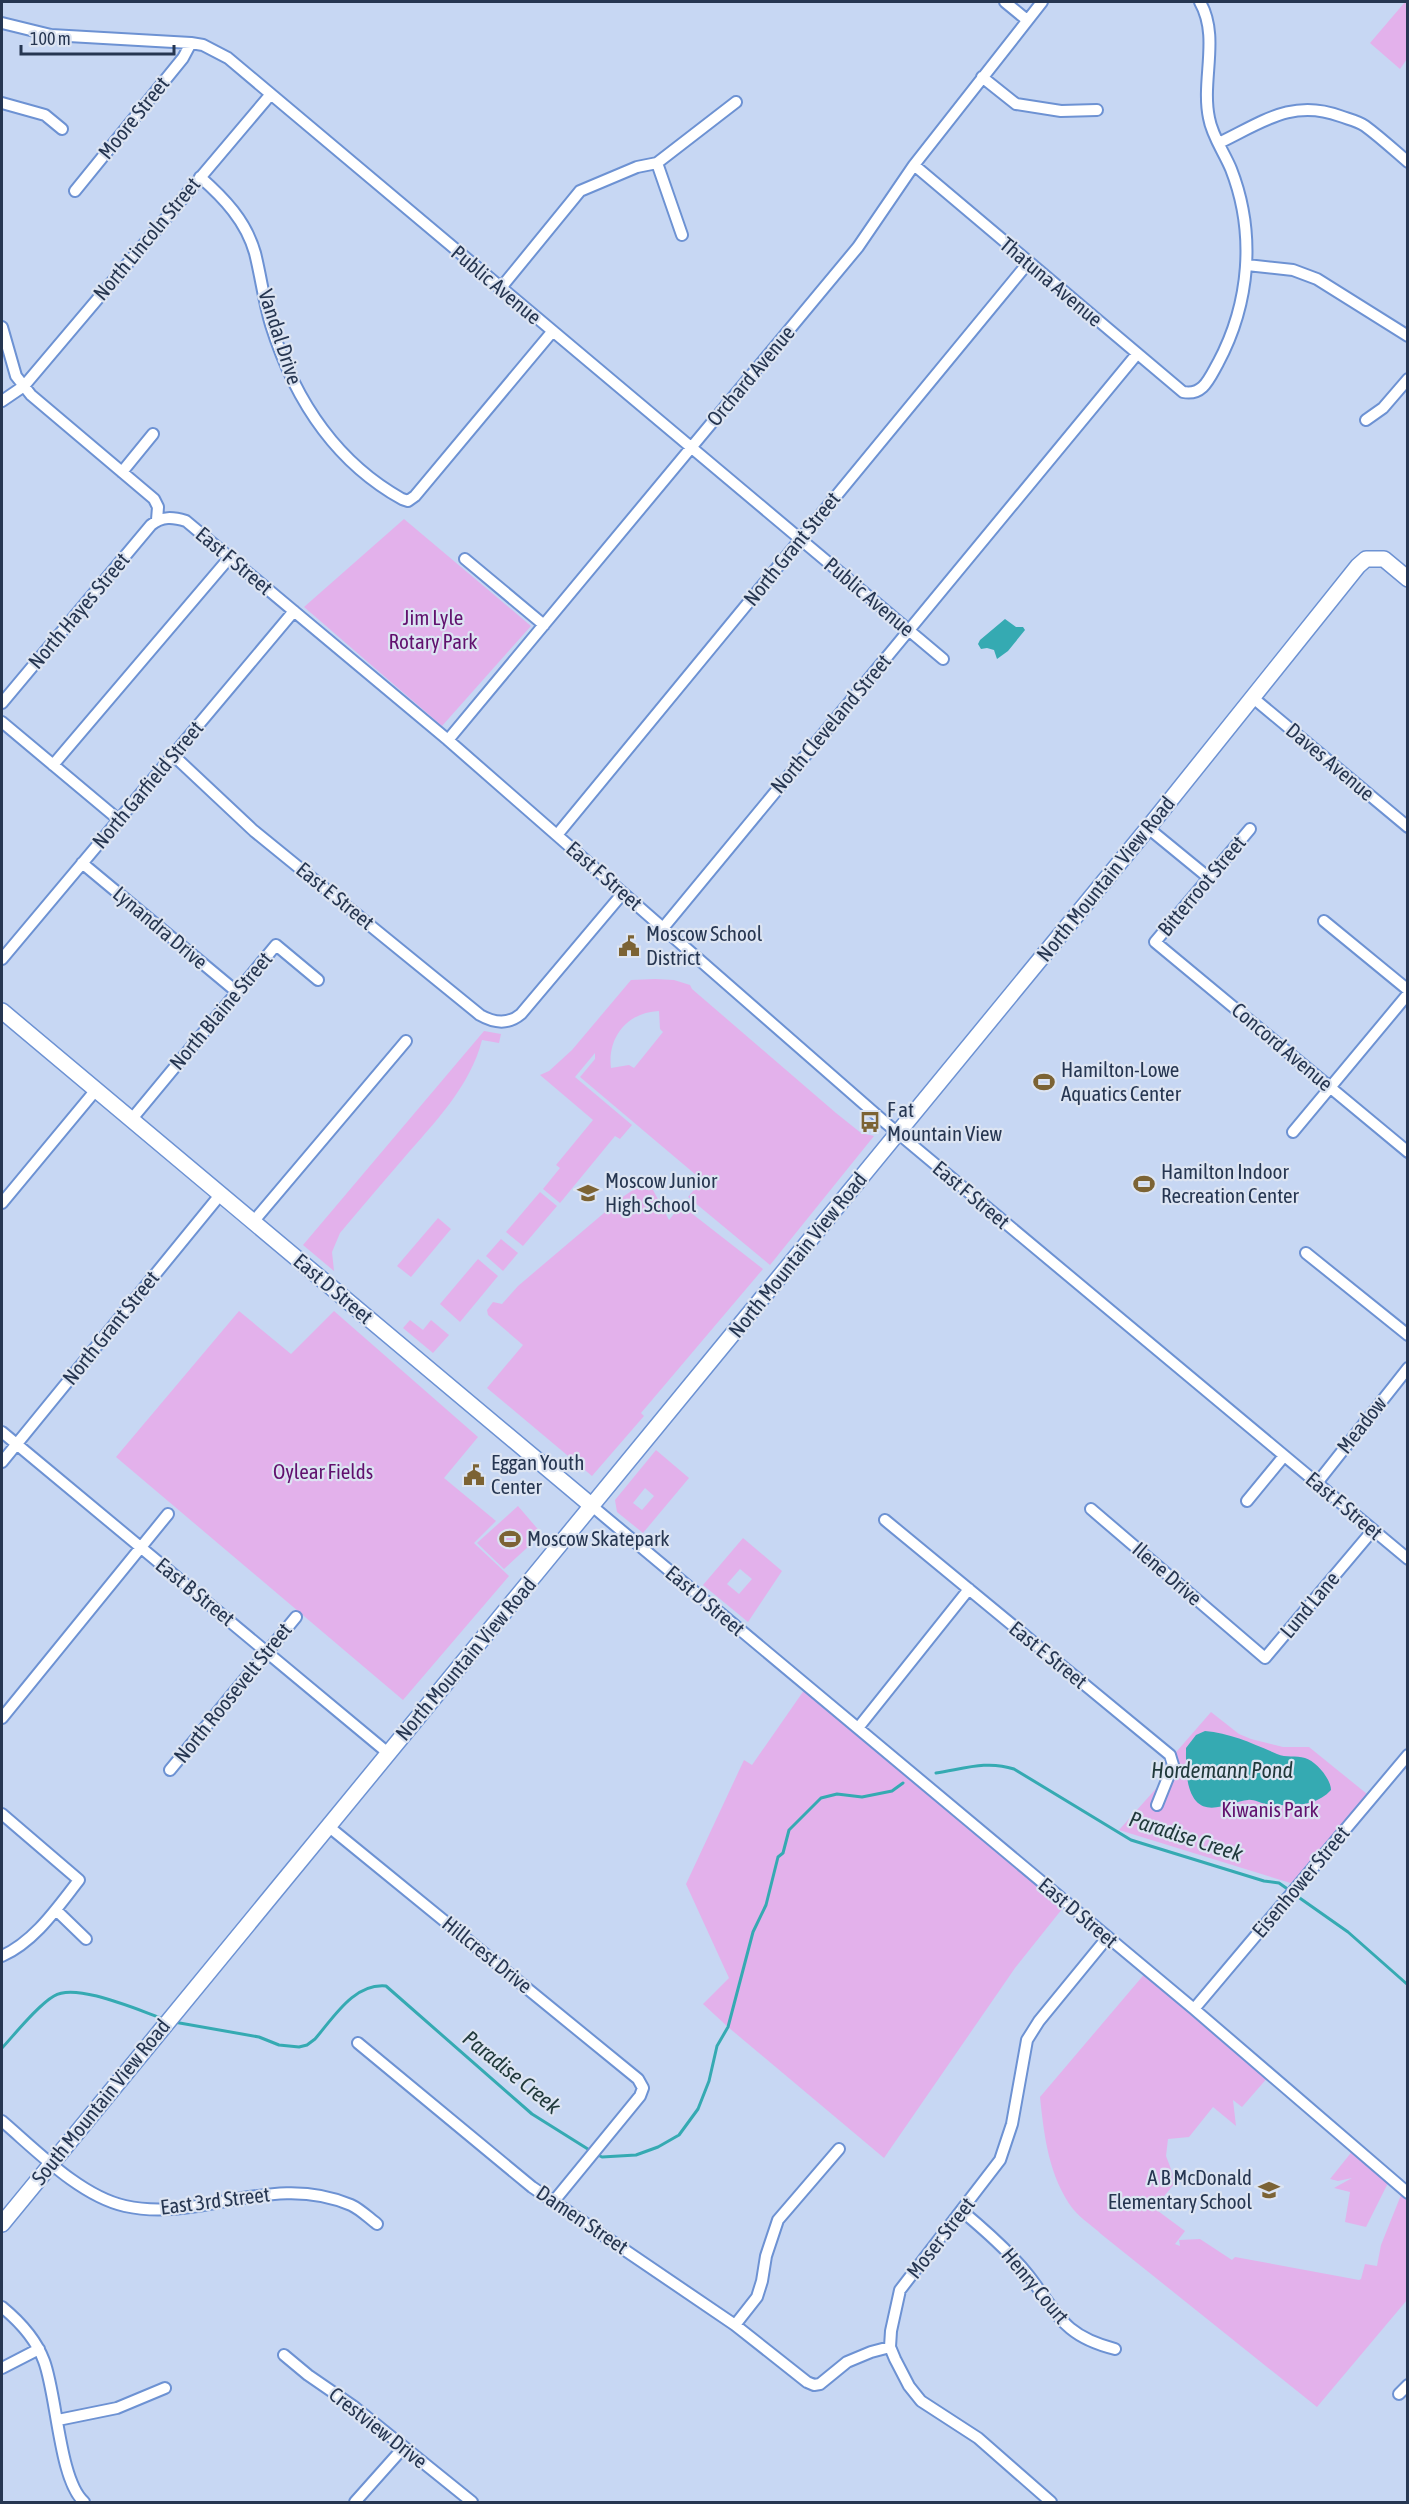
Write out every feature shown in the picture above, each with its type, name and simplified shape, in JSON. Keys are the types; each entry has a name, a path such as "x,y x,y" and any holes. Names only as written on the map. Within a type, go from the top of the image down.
{"street":[{"path":"1005,2 1027,20"},
{"name":"Orchard Avenue","path":"448,740 858,247 914,165 1042,2"},
{"path":"1200,2 1205,10 1210,34 1206,87 1209,121 1240,199 1246,234 1247,266 1293,270 1317,279 1407,336"},
{"name":"Public Avenue","path":"2,23 51,35 191,42 203,45 228,58 500,289 943,659"},
{"name":"Moore Street","path":"75,191 183,58 191,42"},
{"path":"982,77 1004,98 1016,104 1061,111 1097,110"},
{"name":"North Lincoln Street","path":"2,401 24,386 271,94"},
{"path":"500,289 580,191 637,167 657,163 736,102"},
{"path":"2,103 45,115 62,129"},
{"path":"1219,143 1279,114 1299,109 1316,110 1335,114 1365,126 1407,162"},
{"path":"657,163 682,235"},
{"name":"Thatuna Avenue","path":"914,165 1183,392 1192,394 1201,390 1207,382 1236,321 1244,292 1247,266"},
{"name":"Vandal Drive","path":"200,177 226,200 246,231 254,252 271,324 294,386 329,439 363,474 402,499 408,501 415,496 552,332"},
{"name":"North Grant Street","path":"557,835 1028,263"},
{"path":"2,327 16,376 31,395 154,499 158,507 157,520"},
{"name":"North Cleveland Street","path":"663,928 1137,354"},
{"path":"1366,420 1383,408 1407,379"},
{"path":"122,471 153,434"},
{"name":"East F Street","path":"157,520 175,517 186,521 230,557 448,740 898,1133 1407,1559"},
{"name":"North Hayes Street","path":"2,703 157,520"},
{"path":"53,765 230,557"},
{"path":"465,559 544,625"},
{"name":"North Mountain View Road","path":"201,1980 1148,828 1358,566 1366,559 1384,559 1404,576"},
{"name":"North Garfield Street","path":"2,959 294,611"},
{"name":"Daves Avenue","path":"1252,697 1407,827"},
{"path":"2,722 118,820"},
{"name":"East E Street","path":"173,755 254,831 480,1015 492,1022 506,1022 521,1014 623,892"},
{"path":"1148,828 1209,878"},
{"name":"Bitterroot Street","path":"1155,942 1250,829"},
{"name":"Lynandra Drive","path":"82,863 237,992"},
{"path":"1293,1132 1407,992 1324,921"},
{"name":"Concord Avenue","path":"1155,942 1407,1152"},
{"name":"North Blaine Street","path":"131,1120 276,945 318,980"},
{"name":"East D Street","path":"2,1011 1194,2009 1407,2193"},
{"path":"253,1222 406,1041"},
{"path":"2,1203 95,1091"},
{"name":"North Grant Street","path":"2,1462 220,1195"},
{"path":"1306,1253 1407,1335"},
{"name":"Meadow","path":"1317,1483 1407,1368"},
{"name":"East B Street","path":"2,1432 388,1753"},
{"path":"1247,1501 1284,1456"},
{"name":"Ilene Drive","path":"1091,1509 1242,1639"},
{"path":"2,1718 168,1514"},
{"name":"East E Street","path":"885,1520 1170,1755 1173,1765 1157,1805"},
{"name":"Lund Lane","path":"1242,1639 1265,1658 1373,1530"},
{"path":"858,1728 969,1589"},
{"name":"North Roosevelt Street","path":"170,1770 296,1617"},
{"name":"Eisenhower Street","path":"1194,2009 1407,1755"},
{"path":"2,1814 79,1880 56,1910 22,1945 2,1956"},
{"name":"Hillcrest Drive","path":"328,1826 638,2079 643,2088 640,2096 554,2201"},
{"path":"56,1910 86,1939"},
{"name":"Moser Street","path":"1051,2502 978,2438 921,2401 901,2372 890,2347 892,2318 900,2290 1000,2160 1007,2144 1027,2040 1039,2021 1107,1938"},
{"name":"South Mountain View Road","path":"2,2224 201,1980"},
{"name":"Damen Street","path":"358,2043 532,2187 735,2325 801,2378 814,2385 820,2384 836,2370 859,2356 890,2347"},
{"name":"East 3rd Street","path":"2,2121 97,2197 125,2206 163,2210 274,2193 315,2193 353,2206 377,2224"},
{"path":"735,2325 757,2297 766,2256 778,2220 839,2149"},
{"name":"Henry Court","path":"962,2211 986,2230 1012,2256 1060,2321 1079,2336 1114,2349"},
{"path":"2,2307 19,2322 39,2349 49,2376 67,2469 79,2501"},
{"path":"2,2368 39,2349"},
{"name":"Crestview Drive","path":"284,2355 308,2375 353,2406 471,2502"},
{"path":"1399,2394 1407,2385"},
{"path":"58,2420 117,2408 165,2388"},
{"path":"355,2502 404,2447"}],"green space":[{"path":"1405,2 1408,2 1407,59 1400,69 1370,43"},
{"name":"Jim Lyle Rotary Park","path":"404,519 531,626 442,726 304,607"},
{"path":"631,980 674,980 690,985 836,1113 861,1133 874,1136 770,1265 688,1197 702,1180 580,1077 595,1059 595,1053 575,1077 632,1125 620,1139 615,1136 560,1203 543,1189 560,1168 556,1165 593,1120 540,1075 549,1071 572,1050","holes":["659,1011 660,1029 663,1032 634,1068 629,1065 611,1068 612,1046 622,1028 629,1021 648,1012"]},
{"path":"484,1031 501,1034 499,1043 482,1040 469,1073 450,1104 340,1233 332,1252 334,1271 303,1245"},
{"path":"639,1186 653,1190 669,1220 681,1205 763,1269 641,1413 644,1416 592,1476 487,1388 523,1345 488,1315 487,1310 493,1302 502,1304 518,1286 624,1196"},
{"path":"540,1192 557,1206 523,1246 506,1232"},
{"path":"438,1218 451,1229 411,1277 397,1266"},
{"path":"501,1239 518,1253 503,1271 486,1256"},
{"path":"478,1259 498,1276 460,1322 440,1304"},
{"name":"Oylear Fields","path":"239,1311 291,1354 334,1311 478,1437 444,1478 496,1521 474,1543 509,1576 403,1700 116,1457"},
{"path":"410,1320 423,1330 431,1320 449,1335 433,1353 403,1328"},
{"path":"656,1450 689,1478 643,1533 617,1512 615,1500","holes":["645,1488 654,1496 642,1510 633,1503"]},
{"name":"Moscow Skatepark","path":"518,1506 542,1534 504,1569 477,1543"},
{"path":"743,1538 782,1571 748,1622 703,1585","holes":["740,1569 752,1579 739,1594 727,1584"]},
{"path":"807,1686 1066,1904 1015,1968 884,2158 703,2004 729,1978 686,1884 744,1760 752,1765"},
{"name":"Kiwanis Park","path":"1211,1712 1239,1734 1251,1739 1283,1747 1309,1747 1372,1798 1297,1885 1119,1830 1170,1773 1171,1758"},
{"path":"1147,1971 1269,2076 1242,2107 1233,2100 1236,2126 1213,2107 1189,2137 1168,2139 1166,2156 1176,2182 1154,2208 1185,2231 1175,2244 1180,2246 1179,2240 1200,2239 1232,2260 1235,2257 1359,2280 1365,2264 1377,2266 1381,2245 1403,2190 1408,2193 1407,2300 1317,2407 1083,2219 1073,2209 1058,2183 1049,2156 1040,2097"},
{"path":"1354,2149 1390,2179 1366,2227 1345,2222 1350,2192 1334,2188 1352,2178 1338,2181 1330,2179"}],"water":[{"path":"1005,619 1025,630 1008,651 997,659 994,650 981,649 978,644"},
{"name":"Hordemann Pond","path":"1205,1731 1233,1737 1280,1755 1309,1760 1326,1776 1331,1790 1317,1800 1301,1804 1266,1804 1250,1800 1214,1808 1201,1805 1192,1796 1190,1789 1186,1748 1196,1735"}],"waterway":[{"name":"Paradise Creek","path":"936,1773 985,1765 1014,1769 1131,1840 1264,1881 1279,1883 1289,1890"},
{"name":"Paradise Creek","path":"596,2154 602,2157 636,2155 658,2147 679,2135 698,2109 709,2081 717,2046 728,2027 753,1932 766,1905 778,1857 783,1853 789,1830 821,1798 837,1794 862,1797 892,1791 903,1783"},
{"name":"Paradise Creek","path":"1294,1894 1348,1932 1408,1985"},
{"name":"Paradise Creek","path":"174,2022 259,2037 279,2045 299,2047 315,2039 337,2012 354,1996 364,1990 386,1986 532,2114 591,2151"},
{"name":"Paradise Creek","path":"2,2048 41,2006 54,1996 64,1993 92,1995 108,1999 164,2019"}],"place":[{"name":"Moscow School District","path":"629,946"},
{"name":"Hamilton-Lowe Aquatics Center","path":"1044,1082"},
{"name":"F at Mountain View","path":"870,1122"},
{"name":"Hamilton Indoor Recreation Center","path":"1144,1184"},
{"name":"Moscow Junior High School","path":"588,1193"},
{"name":"Eggan Youth Center","path":"474,1475"},
{"name":"Moscow Skatepark","path":"510,1539"},
{"name":"A B McDonald Elementary School","path":"1269,2190"}]}
